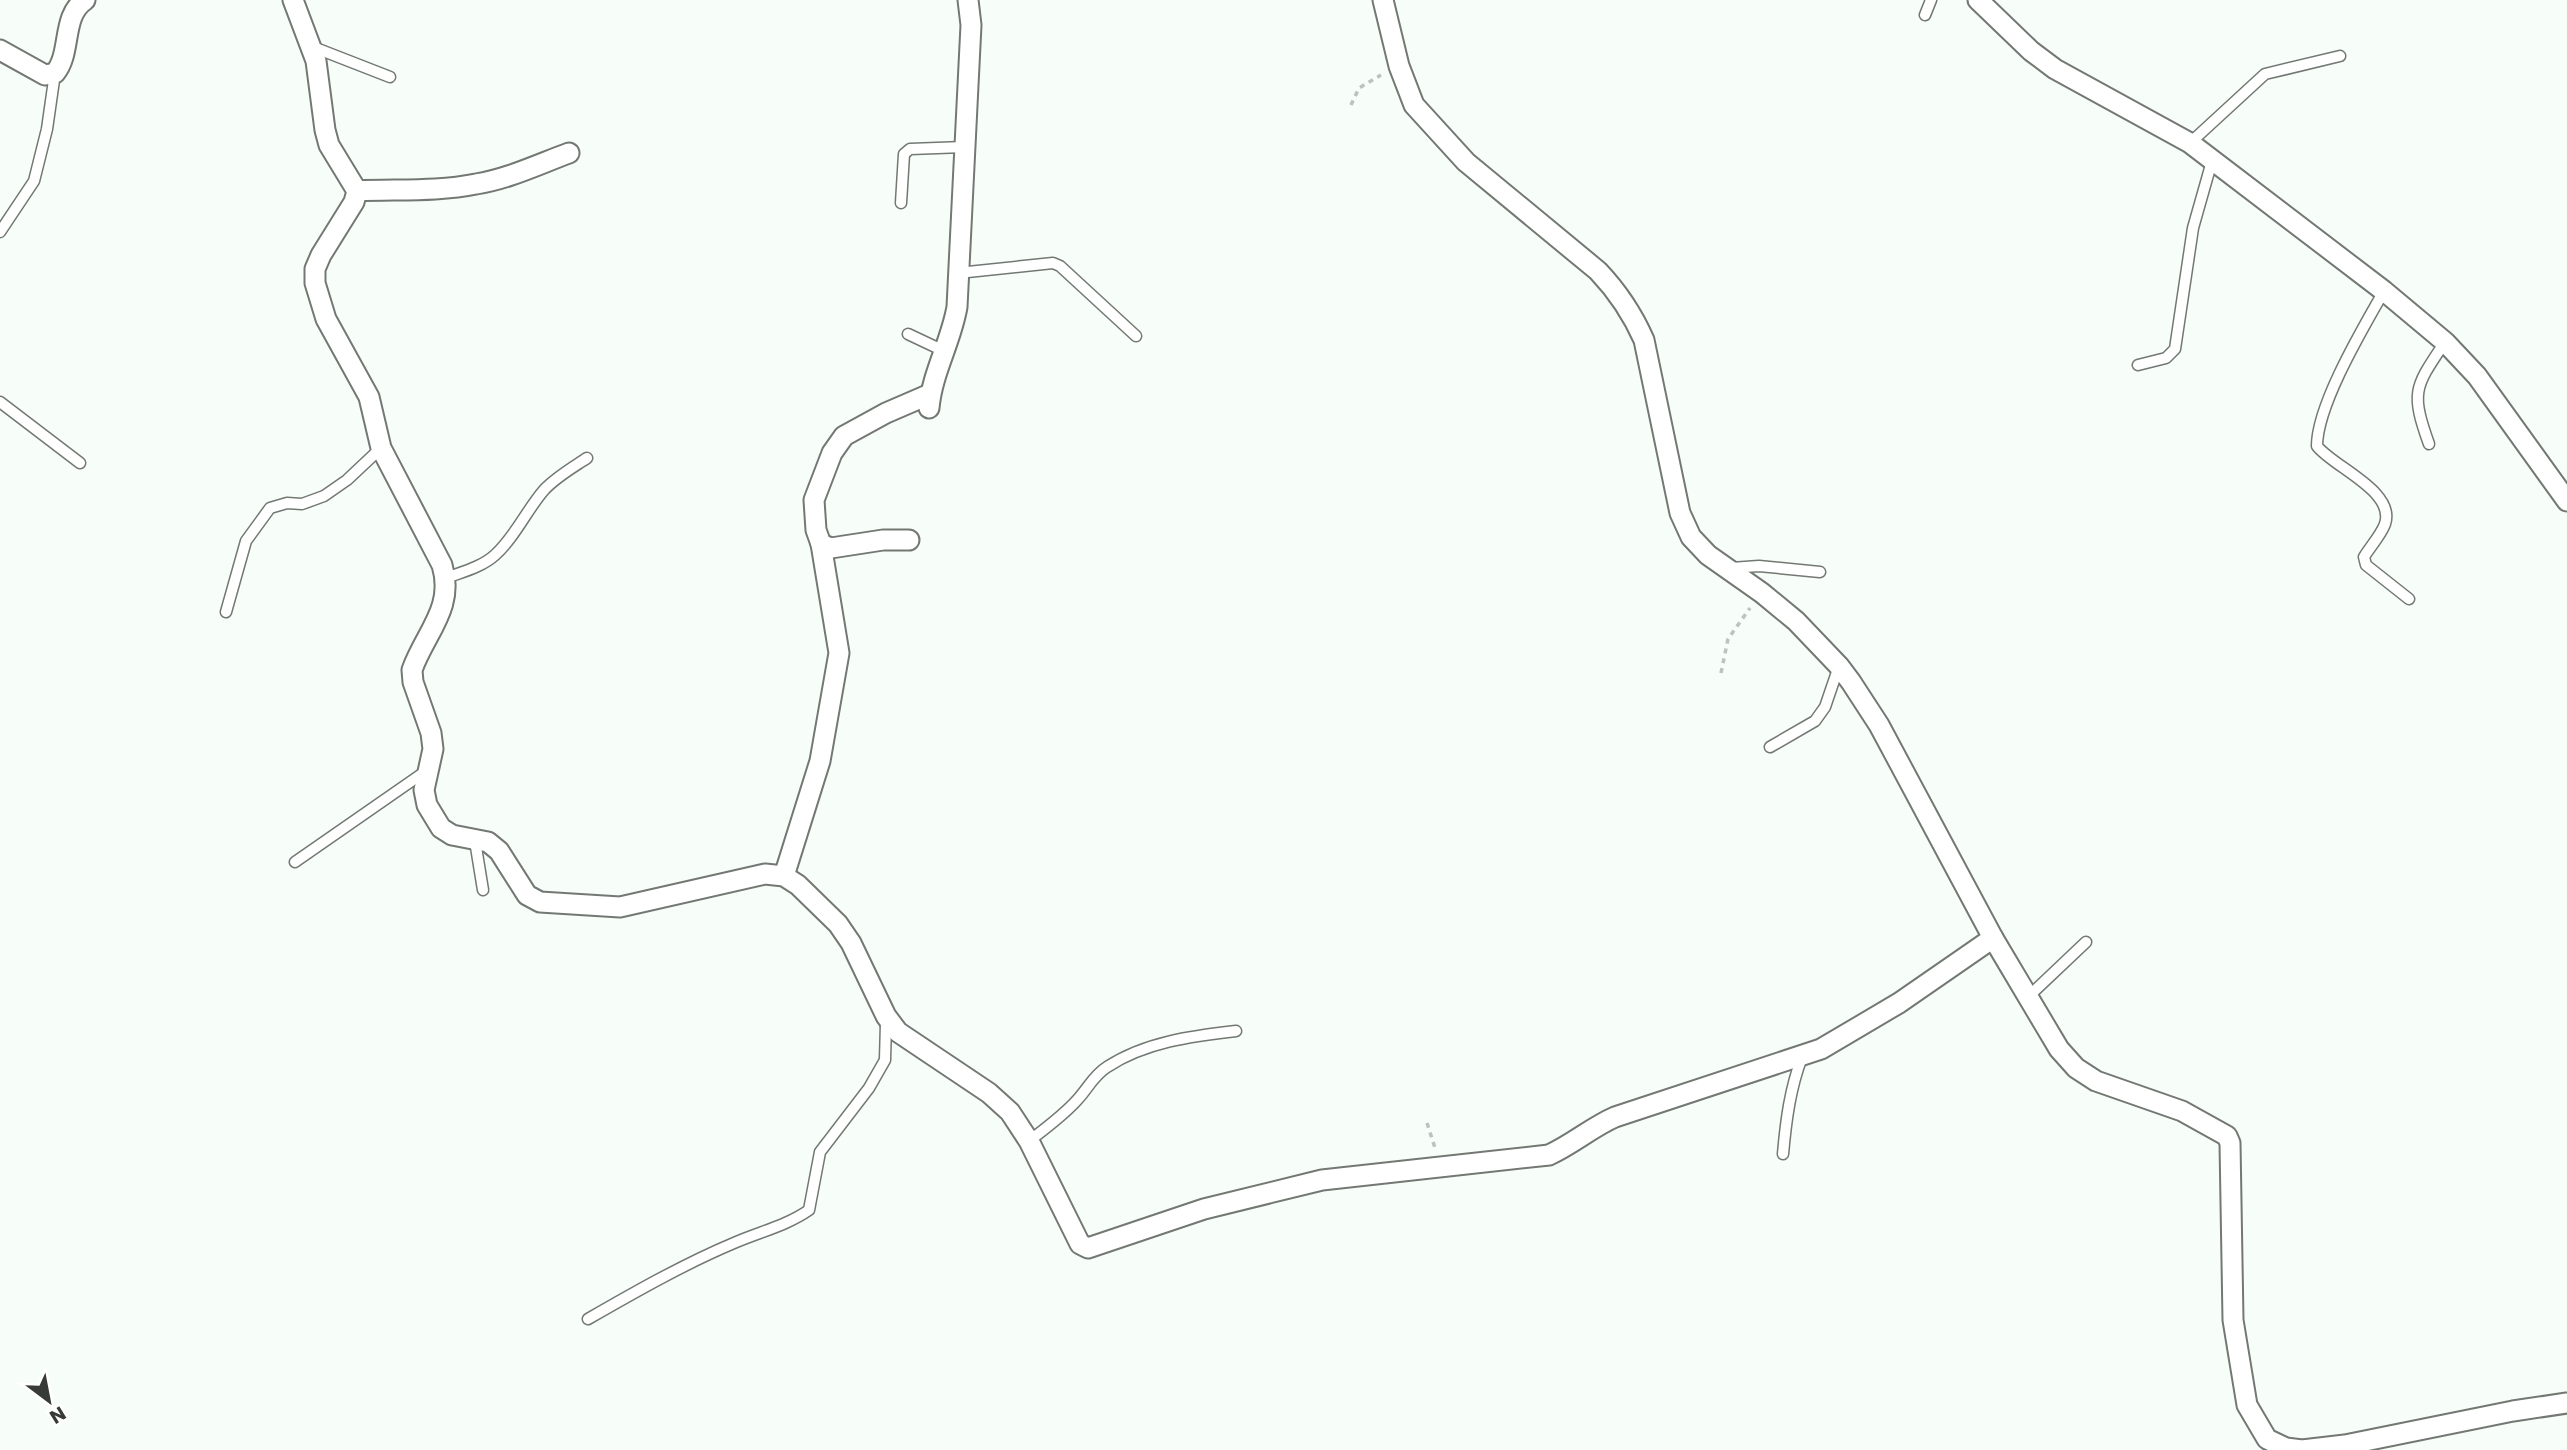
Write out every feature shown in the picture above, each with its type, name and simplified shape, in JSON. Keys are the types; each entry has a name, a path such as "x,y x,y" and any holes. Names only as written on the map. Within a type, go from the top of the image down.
{"street":[{"path":"0,51 45,75 55,74 61,66 72,14 85,0"},
{"path":"293,0 312,47 329,145 357,191 354,202 318,262 315,269 316,283 326,319 369,397 381,448 442,565 446,578 444,608 412,670 413,682 431,733 433,749 424,790 427,805 442,828 452,835 488,842 499,850 519,886 527,895 540,902 620,907 765,874 784,876 799,885 838,924 851,943 886,1016 898,1032 989,1093 1010,1112 1029,1142 1080,1244 1088,1248 1204,1209 1322,1180 1549,1155 1567,1147 1602,1122 1802,1057 1869,1022 1993,938"},
{"path":"784,876 820,761 839,653 821,544 816,530 814,500 832,453 844,436 886,413 930,401 953,327 971,25 968,0"},
{"path":"1383,0 1399,66 1414,105 1466,162 1598,271 1622,299 1644,340 1680,513 1691,537 1708,555 1796,621 1839,666 1879,725 1993,938 2059,1049 2076,1068 2096,1081 2182,1111 2227,1136 2230,1143 2231,1294 2248,1405 2267,1439 2286,1448 2302,1450 2345,1445 2513,1411 2567,1403"},
{"path":"1978,0 2031,51 2055,69 2190,143 2384,291 2445,342 2477,376 2567,501"},
{"path":"357,191 453,188 478,184 508,176 569,153"},
{"path":"821,544 831,548 883,540 909,540"}],"lane":[{"path":"1925,15 1931,0"},
{"path":"312,47 390,77"},
{"path":"2190,143 2265,74 2340,56"},
{"path":"0,232 34,181 47,129 55,74"},
{"path":"901,203 904,154 910,149 964,147"},
{"path":"2138,365 2165,358 2175,349 2193,228 2212,161"},
{"path":"958,273 1053,263 1060,266 1136,336"},
{"path":"2384,291 2349,353 2320,423 2317,446 2324,454 2371,487 2379,499 2386,513 2385,525 2364,556 2365,565 2409,599"},
{"path":"908,334 944,351"},
{"path":"2429,444 2417,412 2418,389 2425,372 2445,342"},
{"path":"0,402 79,463"},
{"path":"226,612 246,541 270,508 287,503 302,504 324,496 347,480 381,448"},
{"path":"446,578 484,563 495,555 516,531 544,490 560,475 587,458"},
{"path":"1727,569 1759,566 1820,572"},
{"path":"1770,747 1815,721 1825,707 1839,666"},
{"path":"295,862 429,769"},
{"path":"475,841 483,890"},
{"path":"2028,997 2086,942"},
{"path":"589,1319 733,1243 795,1219 808,1210 820,1152 869,1088 886,1060 886,1016"},
{"path":"1029,1142 1079,1099 1106,1067 1144,1048 1197,1035 1236,1031"},
{"path":"1783,1154 1790,1094 1802,1057"}],"path":[{"path":"1351,105 1359,88 1399,66"},
{"path":"1720,673 1728,639 1762,593"},
{"path":"1427,1123 1442,1167"}]}
